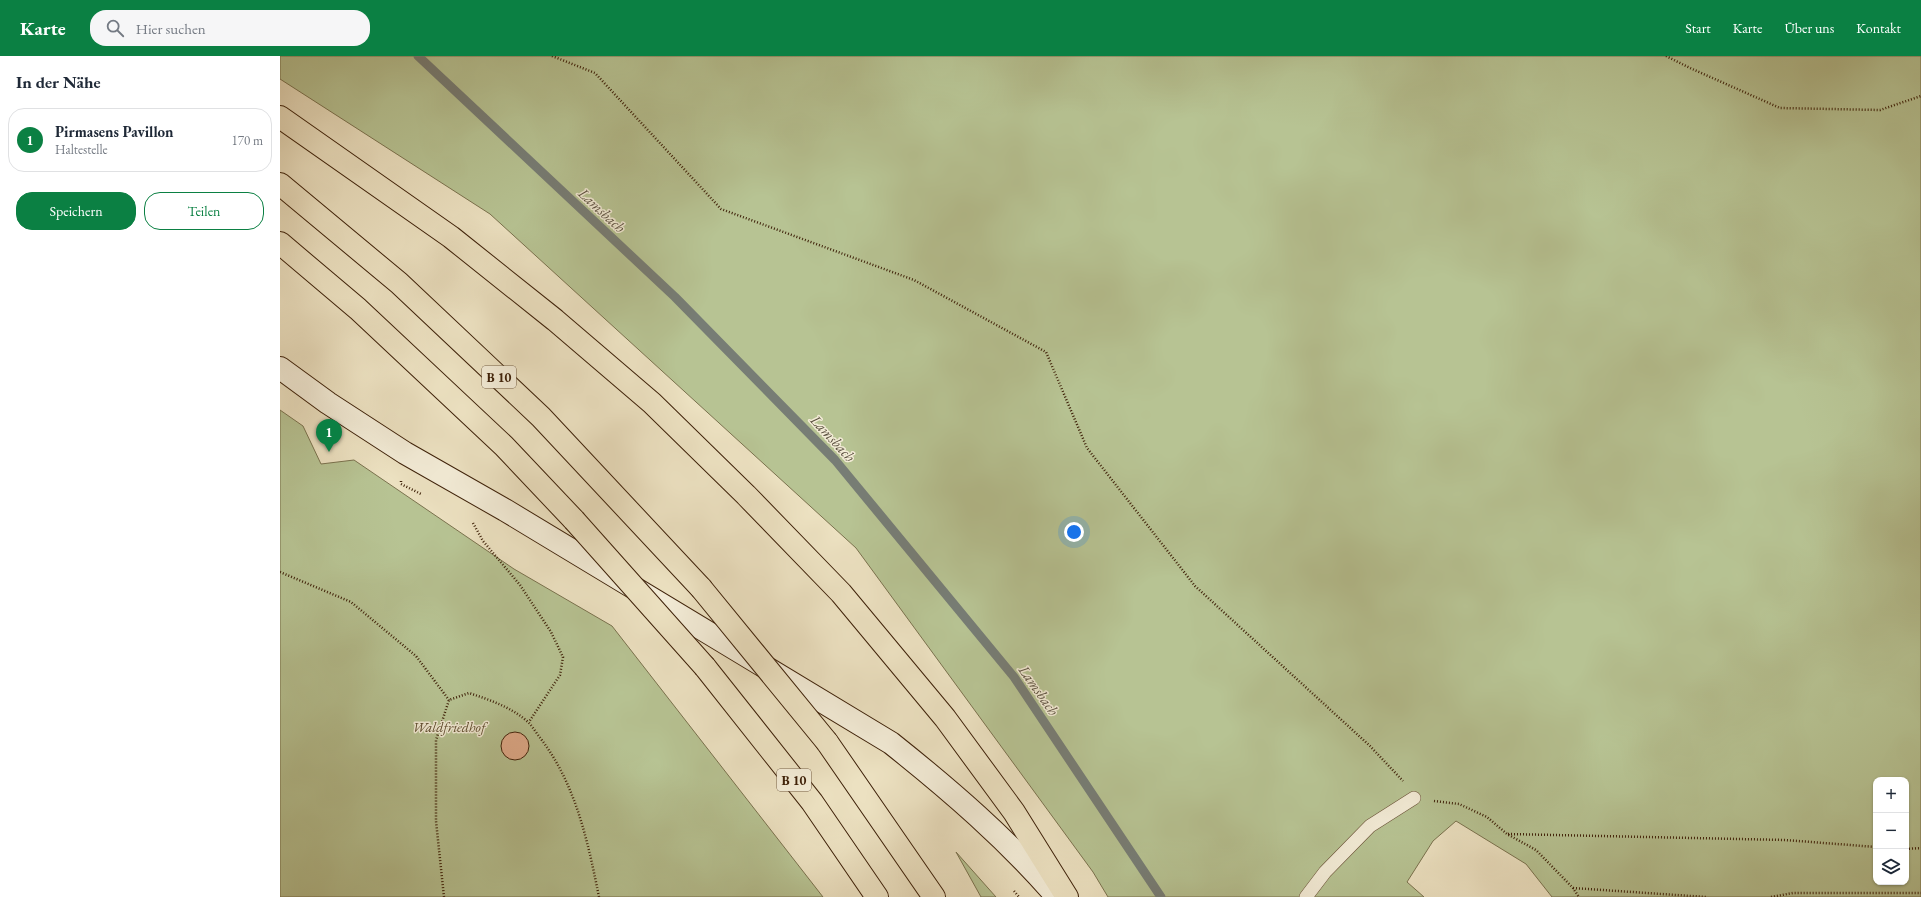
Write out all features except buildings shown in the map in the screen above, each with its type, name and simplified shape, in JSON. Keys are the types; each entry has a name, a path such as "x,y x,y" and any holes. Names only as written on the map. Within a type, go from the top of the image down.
{"highway":[{"path":"280,117 451,237 554,320 652,403 746,495 841,593 945,718 1014,812 1067,897"},
{"name":"B 10","path":"280,184 398,283 541,417 701,588 827,742 934,897"},
{"name":"B 10","path":"280,243 358,309 499,440 574,520 705,667 812,802 877,897"}],"main road":[{"path":"280,368 328,403 405,453 512,514 890,743 940,781 987,823 1057,897"}],"lane":[{"path":"1306,897 1325,872 1370,826 1414,798"}],"path":[{"path":"552,56 595,73 721,209 914,280 1046,352 1087,448 1196,586 1370,746"},
{"path":"1666,56 1780,108 1880,110 1921,96"},
{"path":"472,523 483,541 520,585 551,632 563,657 560,675 529,722"},
{"path":"280,572 351,602 416,656 449,700"},
{"path":"449,700 469,693 499,703 529,722 552,754 576,803 591,856 599,897"},
{"path":"444,897 436,821 436,740 449,700"},
{"path":"1579,897 1573,888 1536,850 1507,834 1785,840 1873,846"},
{"path":"1909,849 1921,848"},
{"path":"1573,888 1706,897"},
{"path":"1771,897 1792,893 1921,893"}],"green space":[{"path":"280,56 1921,56 1921,897 1552,897 1526,864 1456,821 1433,841 1407,882 1424,897 1108,897 1093,872 856,548 490,214 280,79"},
{"name":"Waldfriedhof","path":"280,410 303,426 321,464 354,460 514,569 612,626 823,897 280,897"},
{"path":"956,852 996,897 981,897"}],"waterway":[{"name":"Lamsbach","path":"418,56 675,297 835,460 1014,677 1161,897"}],"place":[{"name":"Pirmasens Pavillon","path":"329,452"}]}
